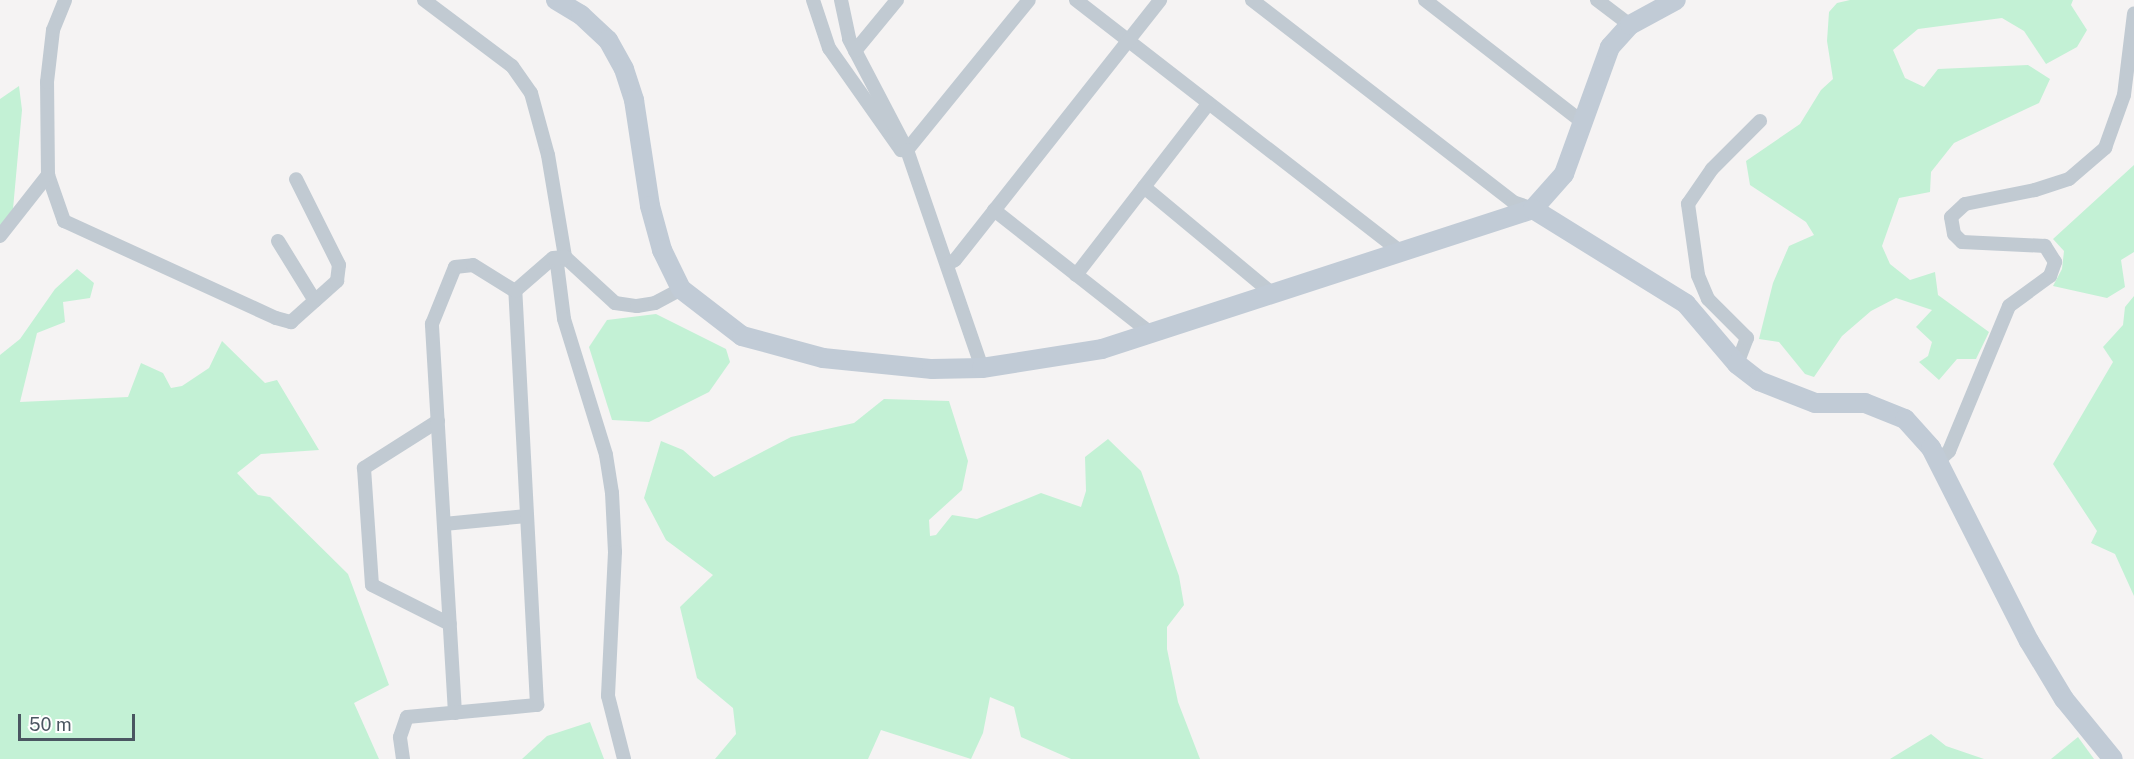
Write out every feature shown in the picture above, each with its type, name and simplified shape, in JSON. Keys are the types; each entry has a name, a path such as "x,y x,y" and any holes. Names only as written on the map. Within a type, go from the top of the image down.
{"street":[{"path":"65,0 53,30 47,82 48,176 64,221 276,318 291,322 337,281 339,265 296,179"},
{"path":"424,0 512,66 531,93 548,155 565,257 615,303 637,306 655,303 681,289"},
{"path":"556,0 581,15 608,40 624,69 634,100 650,206 662,250 681,289 742,336 823,358 933,369 982,368 1102,349 1533,209 1564,174 1610,47 1630,25 1677,0"},
{"path":"813,0 829,48 900,150 907,150"},
{"path":"841,0 855,51 907,150 982,368"},
{"path":"855,51 897,0"},
{"path":"907,150 1029,0"},
{"path":"1076,0 1401,252"},
{"path":"948,264 994,210 1160,0"},
{"path":"1252,0 1513,202 1533,209 1686,304 1737,364 1759,381 1786,394 1815,403 1865,403 1905,419 1938,461 2029,641 2064,699 2113,759"},
{"path":"1425,0 1582,122"},
{"path":"1597,0 1630,25"},
{"path":"1938,461 1949,451 2009,306 2050,276 2055,262 2046,246 1962,242 1954,234 1951,217 1965,204 2035,190 2069,179 2105,147 2124,95 2134,14"},
{"path":"1076,275 1209,103"},
{"path":"1737,364 1747,338 1708,299 1698,275 1688,204 1712,169 1760,121"},
{"path":"0,236 48,176"},
{"path":"1144,187 1274,294"},
{"path":"994,210 1144,328 1146,336"},
{"path":"278,241 315,301"},
{"path":"515,291 553,258 565,257"},
{"path":"565,257 557,264 564,319 606,455 612,492 615,552 608,696 624,759"},
{"path":"455,713 432,324 455,267 473,265 515,291"},
{"path":"403,759 400,737 407,717 537,705 515,291"},
{"path":"438,422 364,468 372,585 450,624"},
{"path":"444,524 527,516"}],"green space":[{"path":"1850,0 2073,0 2071,5 2087,30 2077,47 2046,64 2024,31 2002,18 1918,29 1893,50 1905,78 1924,87 1938,69 2028,65 2050,79 2039,103 1954,143 1931,172 1930,192 1899,198 1882,246 1890,264 1910,280 1935,272 1938,295 1989,332 1976,359 1957,359 1939,380 1919,362 1928,356 1932,342 1916,327 1932,310 1896,298 1871,311 1842,336 1814,377 1805,374 1779,342 1759,339 1773,283 1789,246 1814,235 1806,222 1750,185 1746,161 1800,124 1821,90 1833,79 1827,41 1829,12 1837,3"},
{"path":"19,86 22,110 13,209 0,226 0,99"},
{"path":"2134,165 2134,252 2121,260 2125,287 2107,298 2053,286 2062,269 2064,251 2053,239"},
{"path":"77,269 94,283 90,298 63,302 65,322 37,333 20,402 128,397 141,363 163,373 171,388 182,386 209,368 222,341 265,383 277,380 319,450 261,454 237,473 258,495 270,497 348,574 389,685 354,703 379,759 0,759 0,355 20,339 55,289"},
{"path":"2134,296 2134,596 2115,554 2091,543 2097,531 2053,464 2113,362 2103,347 2123,325 2125,307"},
{"path":"656,314 726,349 730,362 709,392 649,422 612,420 589,347 607,320"},
{"path":"884,399 949,401 968,461 962,490 929,520 930,536 936,535 952,515 977,519 1041,493 1081,507 1086,491 1085,457 1108,439 1141,471 1179,576 1184,605 1167,627 1167,649 1178,702 1200,759 1071,759 1021,737 1014,707 990,697 983,733 971,759 881,730 868,759 715,759 736,734 733,708 697,678 680,607 713,575 666,540 644,498 661,441 683,450 714,477 791,437 854,423"},
{"path":"590,722 604,759 522,759 547,736"},
{"path":"1931,734 1946,746 1984,759 1890,759"},
{"path":"2078,737 2094,759 2051,759"}]}
